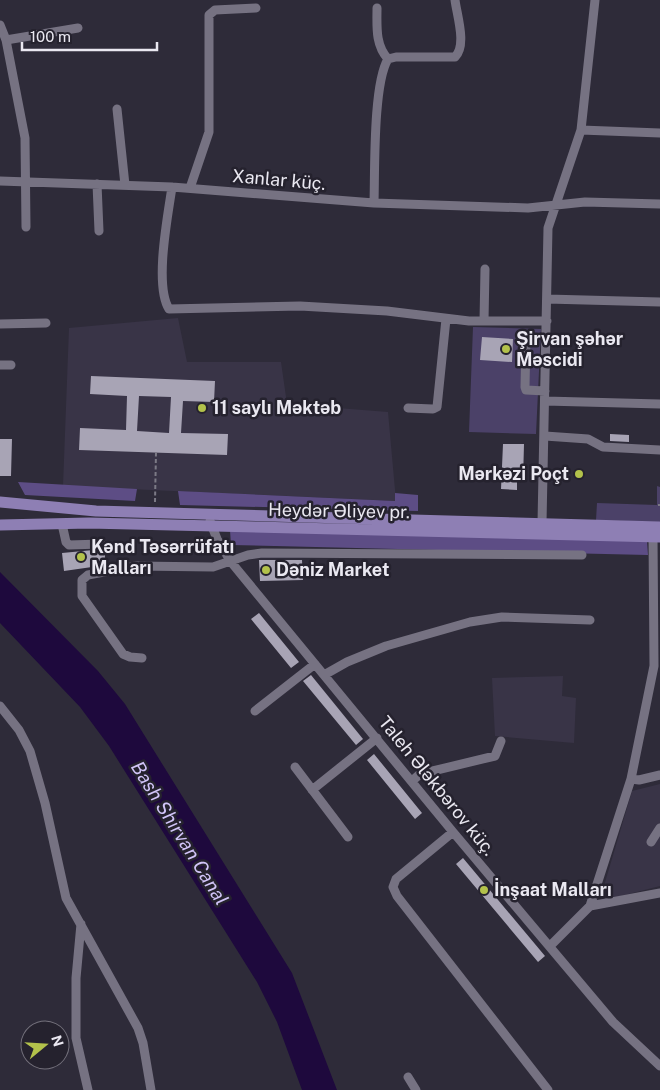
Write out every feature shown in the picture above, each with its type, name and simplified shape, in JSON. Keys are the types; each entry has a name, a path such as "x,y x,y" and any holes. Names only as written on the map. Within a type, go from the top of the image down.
{"main road":[{"name":"Heydər Əliyev pr.","path":"0,502 72,510 542,523 658,533"},
{"path":"16,525 17,504"},
{"name":"Heydər Əliyev pr.","path":"0,525 62,524 658,533"}],"street":[{"path":"388,59 396,57 455,57 460,53 461,44 454,0"},
{"path":"542,523 546,402 548,228 581,130 595,0"},
{"path":"190,188 209,132 209,15 215,10 256,8"},
{"path":"377,8 378,40 382,52 388,59"},
{"path":"0,25 6,40 26,138 26,227"},
{"path":"6,40 78,28"},
{"path":"374,203 377,114 381,79 388,59"},
{"path":"117,109 125,185"},
{"path":"581,130 660,133"},
{"name":"Xanlar küç.","path":"0,181 190,188 374,203 528,208 585,202 660,204"},
{"path":"97,184 99,230"},
{"path":"172,187 163,257 165,303 169,309 333,307 446,319 547,322"},
{"path":"484,321 485,269"},
{"path":"547,299 660,302"},
{"path":"408,408 434,409 437,407 446,319"},
{"path":"0,324 46,323"},
{"path":"526,338 526,390 545,390"},
{"path":"0,365 11,365"},
{"path":"546,402 660,404"},
{"path":"544,436 588,439 603,447 660,450"},
{"name":"Taleh Ələkbərov küç.","path":"209,513 211,526 231,562 314,664 614,1022 660,1066"},
{"path":"62,524 66,542 69,545 101,544"},
{"path":"550,946 590,906 631,779 657,667 658,533"},
{"path":"142,658 123,654 82,596 82,580 96,573 136,566 213,567 248,555 262,553 582,555"},
{"path":"324,675 347,662 386,646 470,622 502,618 590,620"},
{"path":"255,711 314,664"},
{"path":"0,706 19,730 30,750 66,898 138,1028 143,1043 151,1090"},
{"path":"312,790 376,738"},
{"path":"412,781 420,774 494,756 501,741"},
{"path":"295,767 348,836"},
{"path":"631,779 639,780 660,775"},
{"path":"651,842 660,828"},
{"path":"454,832 396,879 393,887 397,896 548,1090"},
{"path":"590,906 660,893"},
{"path":"81,924 76,978 76,1038 88,1090"},
{"path":"408,1077 416,1090"}],"path":[{"path":"155,512 156,452"}],"shaded area":[{"name":"11 saylı Məktəb","path":"178,318 187,362 281,362 287,404 388,412 396,501 63,486 69,328"},
{"path":"473,327 541,329 536,434 469,432"},
{"path":"18,482 137,489 135,501 25,495"},
{"path":"657,486 660,487 660,522 596,520 597,503 657,505"},
{"path":"178,491 395,501 395,493 418,495 418,511 180,505"},
{"path":"230,530 647,541 648,555 231,545"},
{"path":"563,676 562,696 576,698 574,743 495,736 492,678"},
{"path":"660,784 660,886 617,897 601,896 632,791"}],"water":[{"name":"Bash Shirvan Canal","path":"0,572 98,671 125,704 292,973 337,1090 302,1090 277,1022 257,982 109,746 80,707 0,623"}],"building":[{"path":"482,337 513,339 512,362 480,360"},
{"path":"91,376 215,381 214,402 183,401 181,433 228,434 227,455 79,450 80,428 126,430 127,396 90,394","holes":["139,396 171,397 169,433 137,431"]},
{"path":"610,434 629,435 629,442 610,441"},
{"path":"0,439 12,439 11,476 0,476"},
{"path":"503,444 524,444 523,481 517,481 517,490 501,489"},
{"path":"104,549 106,565 64,571 62,553"},
{"path":"259,560 302,560 303,580 260,581"},
{"path":"259,613 299,662 291,668 251,619"},
{"path":"311,675 363,739 356,745 303,681"},
{"path":"374,754 422,813 415,819 367,760"},
{"path":"463,858 545,956 538,962 456,864"}],"place":[{"name":"Şirvan şəhər Məscidi","path":"506,349"},
{"name":"11 saylı Məktəb","path":"202,408"},
{"name":"Mərkəzi Poçt","path":"579,474"},
{"name":"Kənd Təsərrüfatı Malları","path":"81,557"},
{"name":"Dəniz Market","path":"266,570"},
{"name":"İnşaat Malları","path":"484,890"}]}
